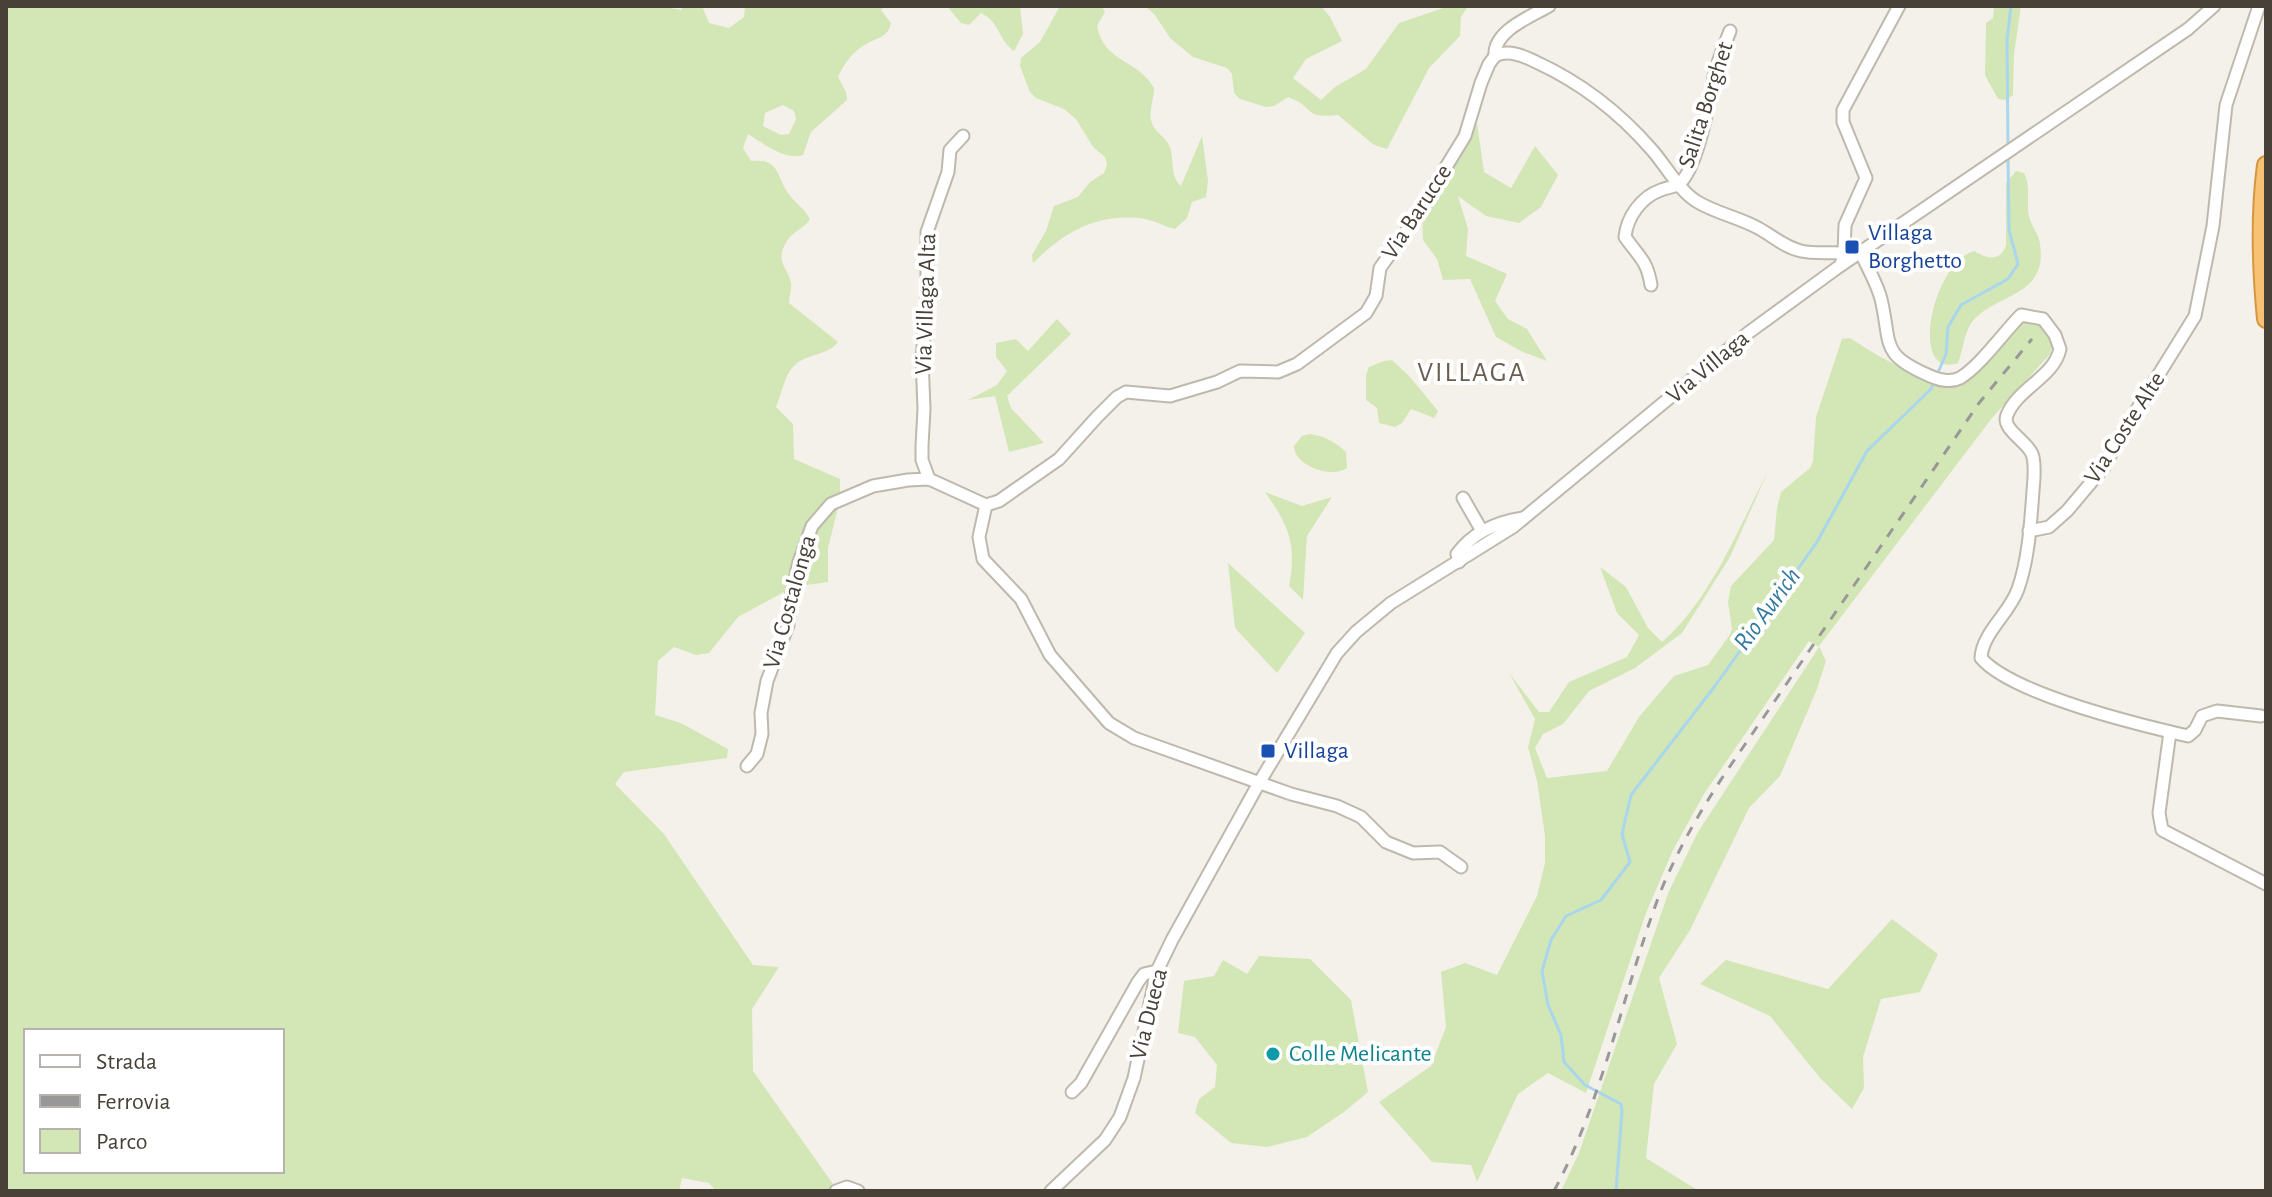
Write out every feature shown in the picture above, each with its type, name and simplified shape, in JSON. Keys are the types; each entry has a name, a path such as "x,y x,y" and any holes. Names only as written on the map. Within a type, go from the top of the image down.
{"highway":[{"path":"2266,165 2260,210 2261,272 2266,319"}],"street":[{"path":"1549,6 1503,35 1495,56 1501,53 1523,56 1566,76 1597,97 1634,130 1679,184 1699,202 1759,228 1782,244 1842,259 1845,225 1866,178 1843,122 1843,110 1899,6"},
{"name":"Via Villaga","path":"1259,783 1337,653 1356,632 1391,603 1524,518 1842,259 1861,253 2188,29 2214,6"},
{"name":"Via Coste Alte","path":"2029,531 2049,527 2067,511 2104,467 2195,316 2213,226 2226,105 2259,6"},
{"name":"Salita Borghet","path":"1651,285 1643,257 1625,237 1626,226 1647,197 1679,184 1699,144 1715,74 1730,31"},
{"name":"Via Barucce","path":"986,505 999,501 1059,459 1097,417 1126,392 1170,396 1217,382 1240,371 1278,372 1297,364 1366,313 1376,296 1380,268 1408,229 1465,136 1481,83 1495,56"},
{"name":"Via Villaga Alta","path":"929,479 925,472 922,446 927,232 948,172 950,150 963,136"},
{"path":"1861,253 1881,297 1889,345 1894,356 1928,375 1943,381 1958,379 2021,315 2043,319 2055,335 2060,349 2054,364 2016,400 2005,418 2006,425 2032,454 2034,473 2029,531 2019,588 1981,648 1981,658 1999,673 2036,690 2120,721 2188,736 2202,716 2217,711 2261,716"},
{"path":"929,479 986,505 979,537 983,559 1021,599 1050,655 1109,723 1134,738 1259,783 1337,806 1361,817 1386,842 1413,853 1440,852 1461,867"},
{"name":"Via Costalonga","path":"747,766 757,754 767,681 788,625 799,562 812,526 831,504 873,486 929,479"},
{"path":"1463,498 1482,531"},
{"path":"1459,562 1457,554 1464,544 1482,531 1504,521 1524,518"},
{"path":"2170,732 2159,813 2162,830 2266,884"},
{"name":"Via Dueca","path":"1051,1191 1105,1140 1120,1117 1134,1078 1157,971 1259,783"},
{"path":"1072,1092 1081,1083 1138,982 1144,974 1157,971"},
{"path":"836,1191 847,1187 858,1191"}],"green space":[{"path":"6,6 660,6 681,10 684,6 702,6 709,23 729,28 744,17 745,6 885,6 881,10 891,23 888,31 858,49 846,62 838,77 847,100 811,132 803,155 788,156 748,134 743,148 751,161 772,165 788,193 810,219 789,238 783,248 781,259 791,283 789,303 838,342 829,350 794,366 776,407 793,424 794,459 840,479 840,500 828,548 828,582 793,587 738,617 709,653 696,655 674,647 658,661 655,715 681,723 728,749 727,758 624,772 615,784 664,834 753,965 779,967 752,1009 753,1071 833,1184 828,1191 716,1191 709,1183 682,1178 679,1191 6,1191","holes":["783,105 794,111 796,119 789,134 781,135 763,126 765,113"]},
{"path":"947,6 1020,6 1023,34 1014,51 987,17 981,13 969,25 961,23"},
{"path":"1060,6 1102,6 1105,12 1097,26 1101,38 1114,54 1139,71 1154,88 1151,120 1169,145 1177,182 1181,186 1202,136 1208,181 1206,197 1192,202 1187,218 1175,229 1145,219 1098,221 1070,233 1033,263 1032,255 1046,231 1054,206 1078,197 1090,182 1104,173 1107,165 1105,157 1093,147 1076,119 1064,109 1036,98 1030,92 1020,66 1021,58 1040,42"},
{"path":"1145,6 1321,6 1342,41 1306,59 1293,78 1321,100 1335,87 1366,69 1399,23 1449,6 1468,6 1461,17 1460,36 1429,68 1387,149 1374,145 1338,115 1314,114 1288,97 1274,106 1266,107 1240,99 1234,93 1232,74 1227,68 1193,57 1170,38"},
{"path":"1994,6 2021,6 2014,54 2013,95 2007,100 1998,99 1985,75 1986,23 1993,18"},
{"path":"1477,123 1484,172 1511,188 1535,146 1558,175 1541,207 1519,223 1486,216 1458,196 1468,229 1466,256 1507,274 1495,301 1508,319 1527,329 1547,361 1496,337 1470,279 1443,280 1437,259 1423,240 1422,217"},
{"path":"2016,171 2024,173 2026,178 2029,216 2039,240 2040,262 2036,275 2018,292 1982,312 1967,331 1958,363 1943,364 1934,354 1930,338 1937,296 1959,260 1974,251 1993,257 2004,250 2006,183"},
{"path":"1057,319 1071,334 1007,396 1011,408 1044,443 1009,452 995,396 968,400 997,385 1007,371 996,357 996,343 1016,339 1028,351"},
{"path":"2023,320 2042,325 2053,341 2051,353 1992,418 1819,646 1826,661 1780,776 1749,808 1690,930 1659,978 1677,1044 1654,1084 1646,1158 1699,1191 1561,1191 1579,1153 1669,891 1698,832 1819,647 1809,641 1704,794 1673,850 1646,913 1586,1093 1548,1073 1518,1094 1477,1182 1471,1165 1432,1162 1379,1102 1431,1066 1446,1027 1441,972 1465,963 1497,975 1537,896 1545,863 1545,836 1537,781 1528,747 1535,719 1509,673 1539,712 1549,712 1569,682 1627,657 1639,635 1617,613 1600,567 1626,587 1648,628 1662,642 1695,606 1709,585 1768,471 1730,557 1682,633 1635,668 1589,691 1563,724 1543,734 1535,748 1547,778 1607,771 1639,717 1674,676 1708,665 1729,636 1732,629 1728,602 1731,586 1774,540 1781,492 1810,468 1813,461 1816,417 1842,339 1850,338 1915,374 1958,387"},
{"path":"1392,360 1438,411 1434,418 1411,409 1402,423 1395,427 1379,423 1377,408 1366,400 1366,375 1369,367"},
{"path":"1310,434 1330,440 1346,452 1347,468 1324,471 1300,459 1294,446 1302,436"},
{"path":"1265,492 1302,506 1332,497 1307,536 1303,600 1289,586 1292,558 1289,536"},
{"path":"1228,563 1305,633 1277,673 1235,628"},
{"path":"1892,919 1938,954 1920,992 1881,999 1863,1057 1864,1088 1852,1109 1821,1079 1770,1016 1700,984 1726,960 1828,989"},
{"path":"1259,956 1310,959 1351,1000 1368,1092 1307,1137 1267,1147 1231,1143 1195,1113 1199,1099 1215,1087 1217,1065 1195,1037 1178,1033 1184,981 1214,976 1223,960 1247,974"}],"waterway":[{"name":"Rio Aurich","path":"2008,146 2007,40 2011,6"},
{"name":"Rio Aurich","path":"1616,1191 1621,1104 1585,1085 1564,1062 1561,1035 1548,1005 1542,971 1551,940 1566,916 1601,900 1630,862 1622,834 1631,795 1715,686 1817,542 1867,451 1931,389 1946,354 1948,327 1961,305 2008,279 2018,264 2009,230 2008,158"}],"railway":[{"path":"1554,1191 1600,1082 1660,893 1689,832 1724,775 1979,403 2032,339"}],"place":[{"name":"Villaga Borghetto","path":"1852,247"},
{"name":"Villaga","path":"1268,751"},
{"name":"Colle Melicante","path":"1273,1054"}],"district":[{"name":"VILLAGA","path":"1472,373"}]}
